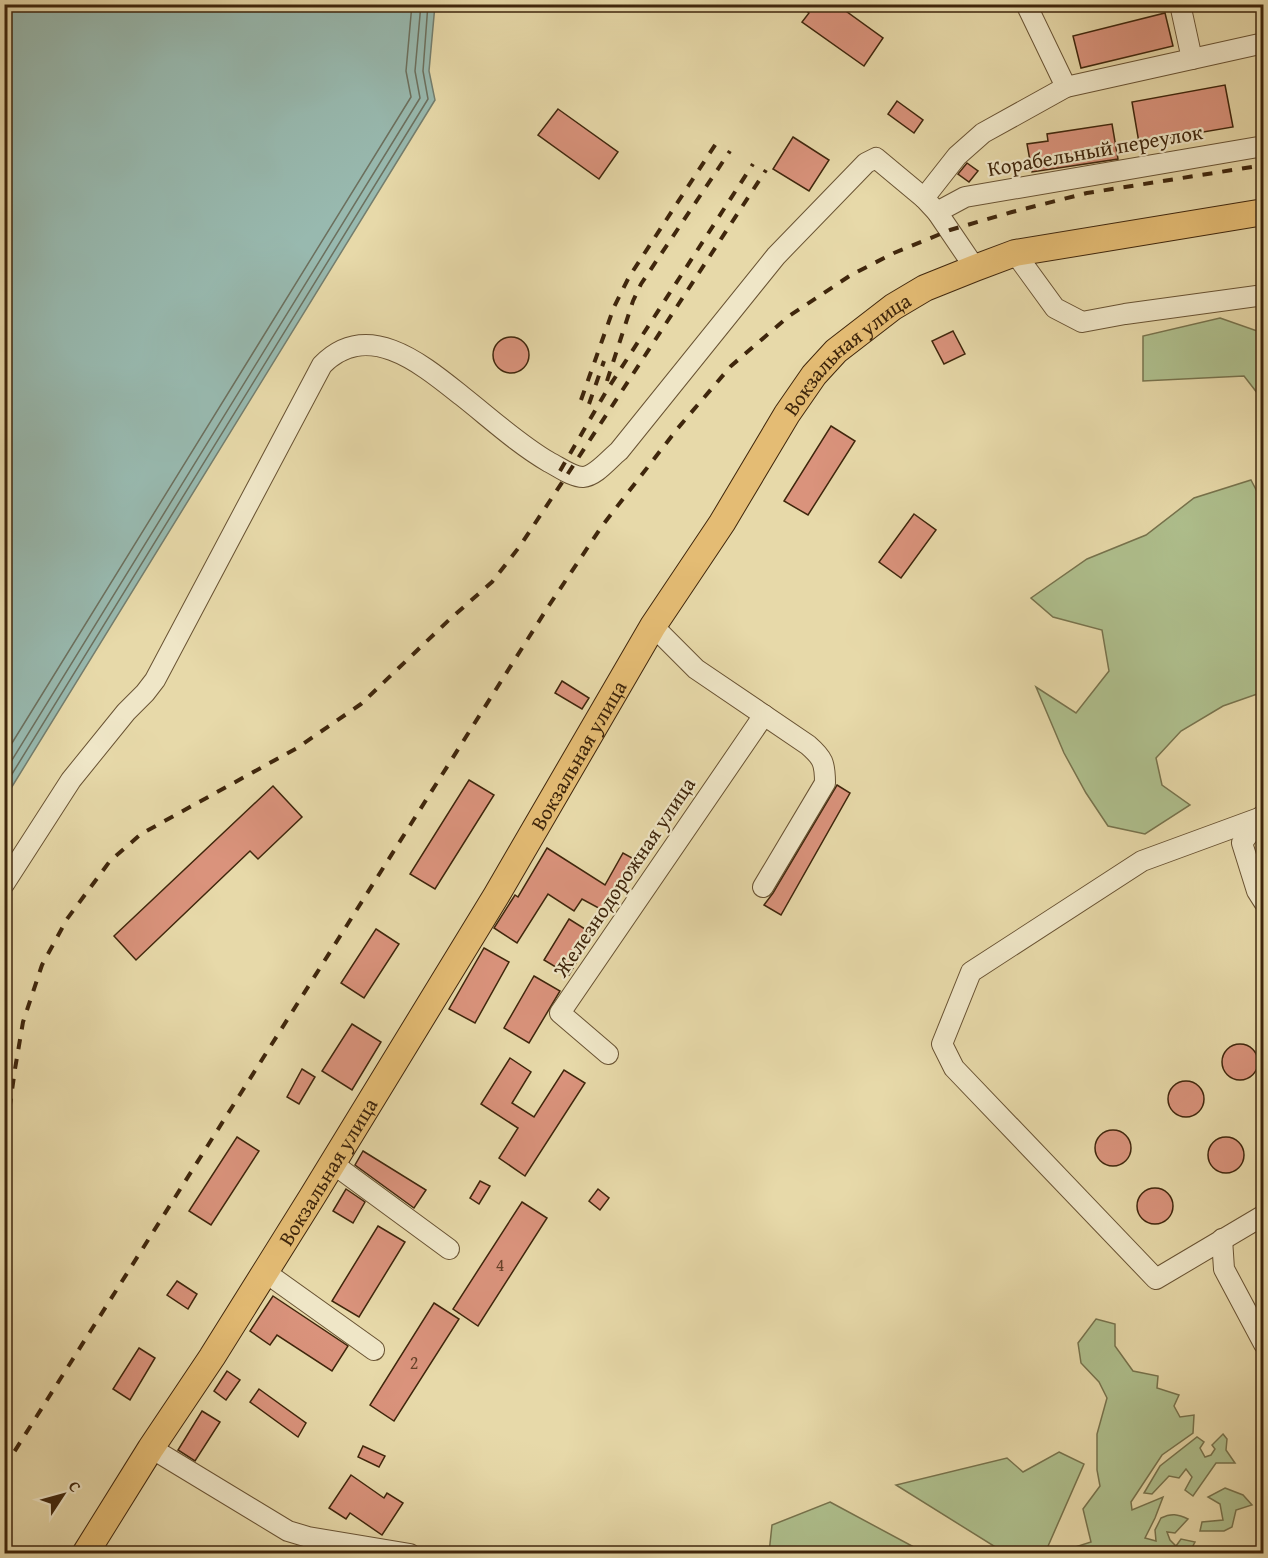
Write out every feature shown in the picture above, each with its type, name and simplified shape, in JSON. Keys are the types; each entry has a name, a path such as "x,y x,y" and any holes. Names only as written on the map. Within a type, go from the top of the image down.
{"main road":[{"name":"Вокзальная улица","path":"86,1554 265,1272 496,896 653,626 722,523 787,414 814,375 836,351 893,308 925,288 1015,253 1263,212"}],"street":[{"path":"1026,4 1066,87"},
{"path":"1180,4 1192,59"},
{"path":"930,205 957,156 983,133 1066,87 1263,43"},
{"name":"Корабельный переулок","path":"930,205 1263,146"},
{"path":"4,884 71,780 155,680 322,364 331,355 350,347 374,345 397,352 422,365 539,456 582,477 593,474 619,451 776,256 866,163 876,158 930,205 975,268"},
{"path":"1015,253 1054,308 1082,322 1263,295"},
{"path":"653,626 696,669 808,745 820,756 825,770 825,783 763,887"},
{"name":"Железнодорожная улица","path":"608,1054 560,1013 764,716"},
{"path":"1263,816 1242,843 1257,891 1263,902"},
{"path":"1263,816 1142,861 971,972 942,1044 954,1068 1156,1279 1263,1215"},
{"path":"332,1163 449,1249"},
{"path":"1222,1239 1224,1269 1263,1344"},
{"path":"265,1272 374,1350"},
{"path":"152,1448 288,1531 308,1537 410,1554"}],"green space":[{"path":"1220,318 1263,333 1263,404 1244,376 1143,381 1143,336"},
{"path":"1251,480 1263,503 1263,692 1223,706 1181,731 1156,758 1162,785 1190,805 1145,834 1108,826 1086,793 1064,753 1036,687 1076,713 1109,671 1102,630 1053,617 1031,598 1087,559 1146,535 1194,498"},
{"path":"1096,1319 1115,1324 1115,1346 1133,1371 1158,1376 1157,1388 1179,1395 1174,1406 1180,1417 1194,1415 1193,1433 1162,1455 1131,1502 1132,1510 1163,1497 1145,1538 1156,1541 1155,1530 1161,1518 1171,1515 1181,1516 1188,1519 1175,1533 1167,1532 1170,1540 1176,1546 1181,1539 1195,1542 1189,1553 1073,1553 1075,1547 1091,1542 1083,1509 1100,1486 1097,1470 1097,1434 1107,1398 1099,1382 1081,1363 1078,1343"},
{"path":"1223,1434 1227,1439 1226,1450 1235,1463 1216,1463 1193,1496 1185,1490 1192,1477 1186,1469 1179,1478 1169,1476 1152,1494 1144,1493 1160,1466 1197,1437 1204,1442 1200,1448 1205,1457 1211,1455 1215,1449 1212,1445"},
{"path":"1059,1452 1084,1464 1045,1553 1005,1553 896,1485 1007,1458 1023,1472"},
{"path":"1225,1488 1243,1495 1252,1505 1236,1510 1232,1527 1224,1531 1200,1531 1202,1522 1223,1520 1220,1504 1208,1497"},
{"path":"830,1502 925,1553 769,1553 772,1525"}],"water":[{"path":"5,4 435,5 429,71 435,100 5,798"}],"building":[{"path":"797,4 836,4 883,38 864,66 802,22 809,13"},
{"path":"1165,13 1173,46 1081,68 1073,36"},
{"path":"1225,85 1233,127 1139,143 1132,102"},
{"path":"897,101 923,120 914,133 888,114"},
{"path":"558,109 618,152 599,179 538,135"},
{"path":"1112,124 1118,159 1032,172 1027,144 1048,141 1047,134"},
{"path":"793,137 829,160 809,191 773,169"},
{"path":"967,163 978,171 969,182 958,174"},
{"path":"953,331 965,354 944,364 932,341"},
{"path":"511,337 524,342 529,355 524,368 511,373 498,368 493,355 498,342"},
{"path":"831,426 855,441 808,515 784,501"},
{"path":"914,514 936,530 901,578 879,562"},
{"path":"562,681 589,698 582,709 555,693"},
{"path":"469,780 494,795 435,889 410,874"},
{"path":"837,785 850,793 781,915 764,905"},
{"path":"273,786 302,817 258,859 250,851 136,960 114,936"},
{"path":"547,848 605,885 623,853 634,859 606,912 582,899 574,911 548,894 517,943 494,928 515,895 518,897"},
{"path":"569,919 593,934 569,975 544,960"},
{"path":"376,929 399,944 364,998 341,983"},
{"path":"484,948 509,962 475,1023 449,1009"},
{"path":"534,976 560,991 529,1043 504,1028"},
{"path":"352,1024 381,1042 352,1090 322,1071"},
{"path":"1240,1044 1252,1050 1258,1062 1252,1074 1240,1080 1228,1074 1222,1062 1228,1050"},
{"path":"510,1058 531,1072 512,1103 534,1117 564,1070 585,1083 525,1176 499,1158 518,1128 481,1104"},
{"path":"302,1069 315,1077 299,1104 287,1097"},
{"path":"1186,1081 1198,1087 1204,1099 1198,1111 1186,1117 1174,1111 1168,1099 1174,1087"},
{"path":"1113,1130 1125,1136 1131,1148 1125,1160 1113,1166 1101,1160 1095,1148 1101,1136"},
{"path":"237,1137 259,1151 211,1225 189,1211"},
{"path":"1226,1137 1239,1142 1244,1155 1239,1168 1226,1173 1213,1168 1208,1155 1213,1142"},
{"path":"363,1151 426,1190 414,1208 355,1165"},
{"path":"480,1181 490,1186 479,1204 470,1198"},
{"path":"1155,1188 1167,1194 1173,1206 1167,1218 1155,1224 1143,1218 1137,1206 1143,1194"},
{"path":"346,1189 365,1202 353,1223 333,1211"},
{"path":"598,1189 609,1198 600,1210 589,1201"},
{"path":"522,1202 547,1218 478,1326 453,1309"},
{"path":"378,1226 405,1242 359,1317 332,1301"},
{"path":"177,1281 197,1294 188,1309 167,1295"},
{"path":"273,1296 348,1346 332,1371 277,1335 270,1345 250,1331"},
{"path":"434,1303 459,1319 394,1421 370,1405"},
{"path":"139,1348 155,1358 130,1400 113,1389"},
{"path":"227,1371 240,1380 226,1400 214,1391"},
{"path":"259,1389 306,1423 298,1437 250,1402"},
{"path":"202,1411 220,1422 195,1461 178,1450"},
{"path":"363,1446 385,1456 379,1467 358,1457"},
{"path":"351,1475 384,1498 387,1493 403,1503 382,1535 350,1513 346,1519 329,1508"}],"railway":[{"path":"581,400 614,307 629,277 717,142"},
{"path":"607,381 633,301 641,284 730,151"},
{"path":"560,471 607,390 753,164"},
{"path":"4,1468 548,607 602,526 678,428 731,366 789,316 851,275 894,253 950,230 1087,193 1264,165"},
{"path":"4,1148 23,1022 42,965 67,919 110,861 141,834 297,748 361,704 492,582 520,546 766,170"},
{"path":"589,404 604,361"}]}
